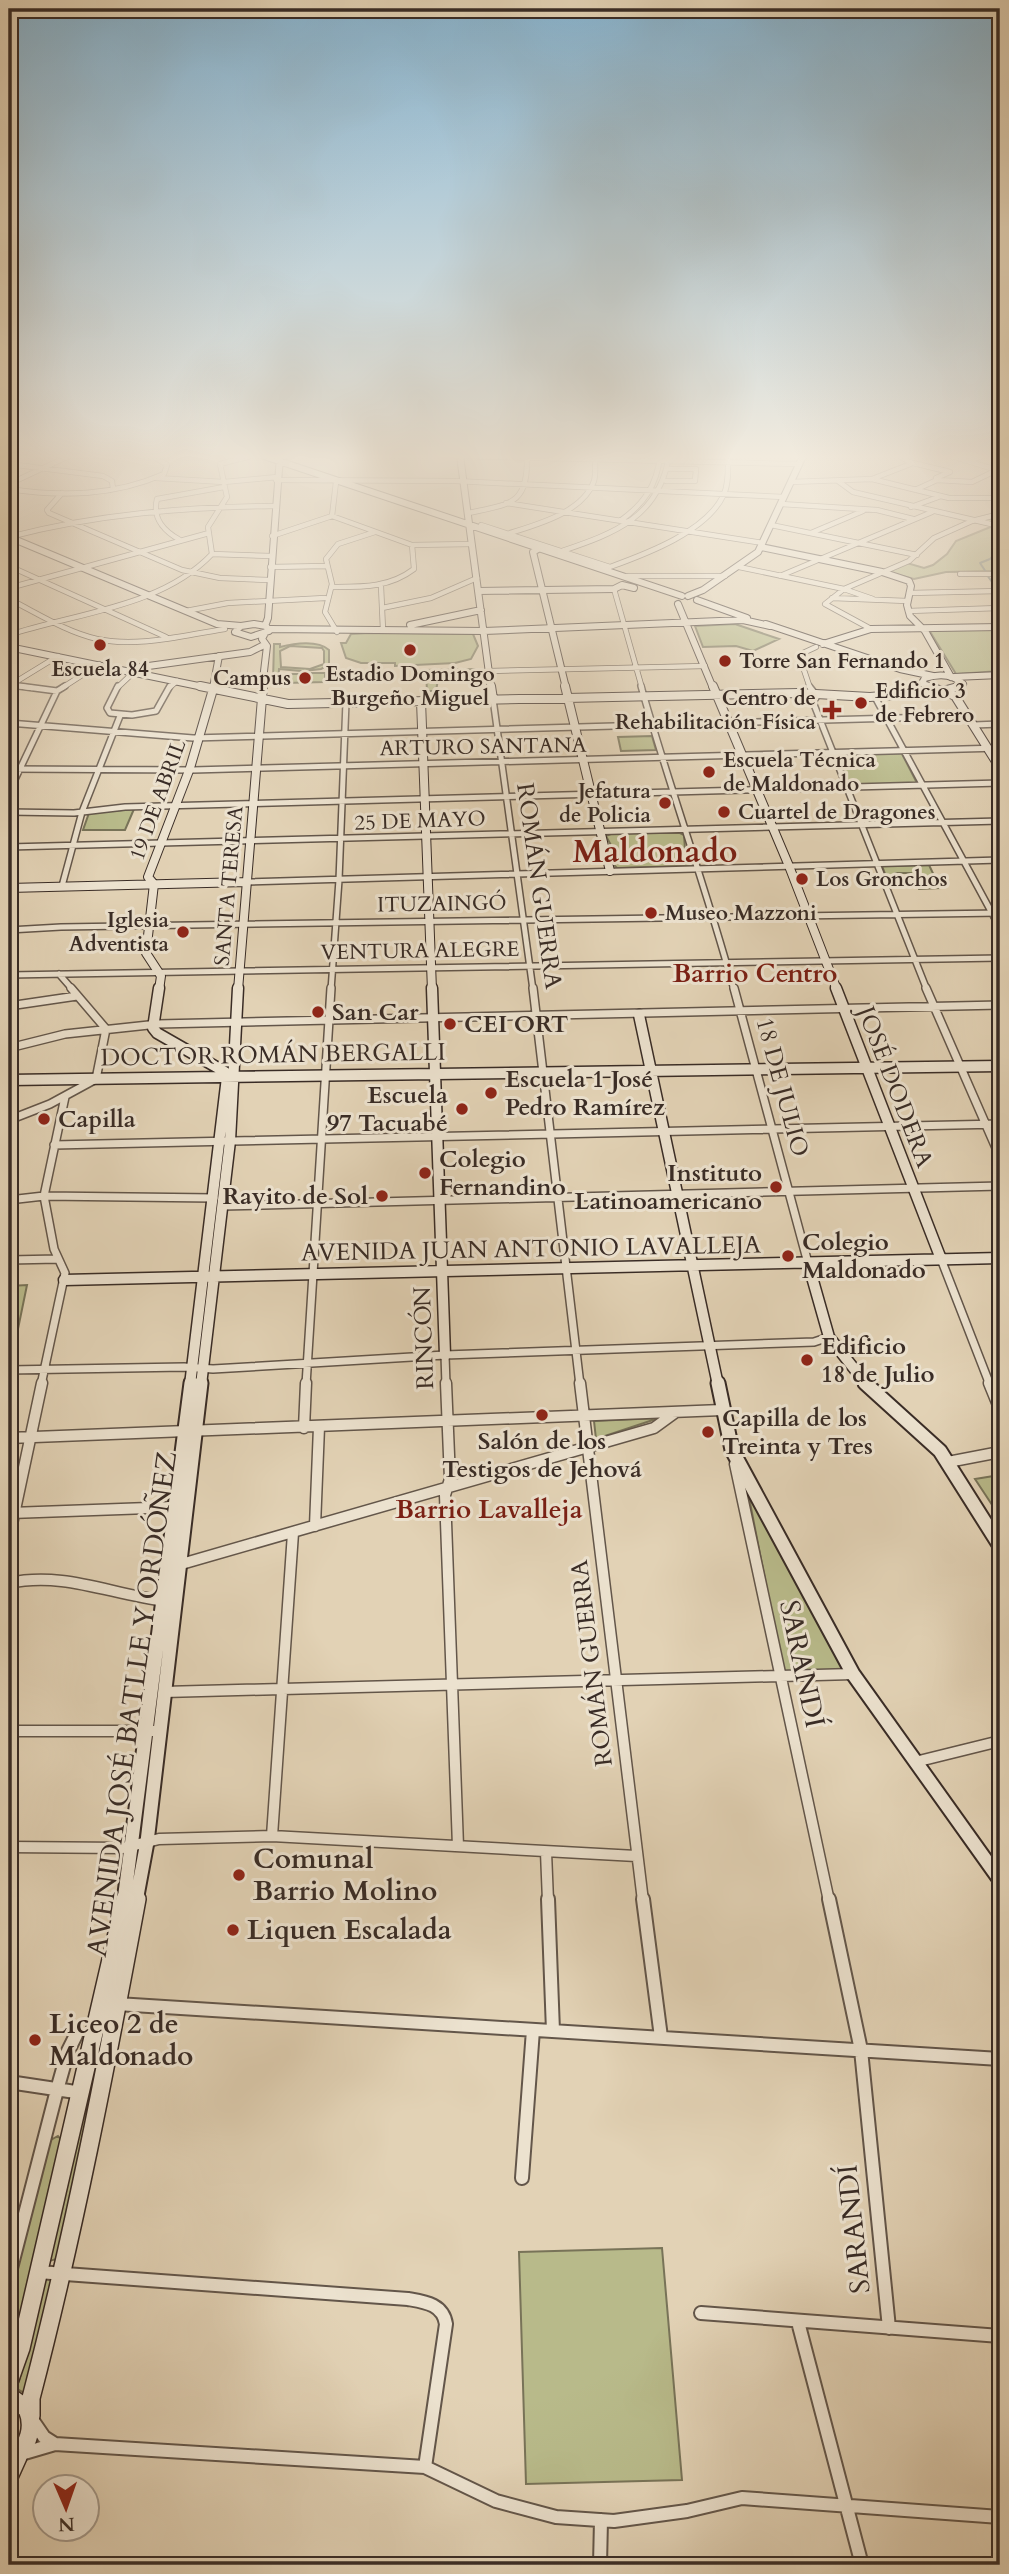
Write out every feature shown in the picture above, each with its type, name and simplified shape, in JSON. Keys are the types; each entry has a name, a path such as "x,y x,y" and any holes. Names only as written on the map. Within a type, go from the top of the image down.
{"street":[{"path":"31,576 166,637"},
{"path":"9,588 53,576"},
{"path":"103,576 259,642 264,659"},
{"path":"9,635 146,593 187,576"},
{"path":"210,576 269,580"},
{"path":"264,659 267,646 262,639 267,631 269,576"},
{"path":"329,576 332,586 325,598 325,612 336,631"},
{"path":"332,586 381,586 404,576"},
{"path":"540,576 574,729 610,871"},
{"path":"614,576 675,602 900,669 951,677 1000,675"},
{"path":"621,576 770,626 943,691 955,696 968,716 978,725 1000,724"},
{"path":"675,602 675,597 703,590 725,576"},
{"path":"781,576 844,589 873,599"},
{"path":"871,629 825,604 844,589 873,576"},
{"path":"894,576 909,581 908,611 920,629 918,631 951,677 962,682 963,699 997,750 1000,768"},
{"path":"382,608 424,602 477,578 493,699"},
{"path":"479,592 614,589 623,585 655,593"},
{"path":"381,586 383,631"},
{"name":"18 DE JULIO","path":"614,589 653,726 687,829 689,849 700,869 714,917 829,1337 861,1379 930,1441 948,1462 1000,1546"},
{"path":"687,604 697,600 703,590"},
{"path":"909,593 1000,591"},
{"path":"186,611 228,603 325,598"},
{"path":"832,598 907,601"},
{"path":"9,599 88,637 105,640 124,642 225,629"},
{"name":"JOSÉ DODERA","path":"675,602 687,624 789,866 942,1259"},
{"path":"908,611 1000,608"},
{"path":"237,634 267,631 383,631 481,610"},
{"path":"217,624 254,624 267,616"},
{"path":"400,629 551,630 745,620 770,626"},
{"path":"254,624 267,631"},
{"path":"9,626 20,631"},
{"path":"237,634 235,629 241,626"},
{"path":"817,696 810,689 802,663 803,655 821,646 871,629 1000,627"},
{"path":"177,681 169,687 156,711 120,716 110,713 107,708 117,687 139,670 250,652 262,646"},
{"path":"9,647 139,670 177,681 290,704 798,693 817,696 918,696 1000,680"},
{"path":"922,683 925,678 940,672 933,653"},
{"path":"10,685 58,656"},
{"name":"19 DE ABRIL","path":"154,1028 159,973 146,953 151,881 160,843 177,805 215,688 219,656"},
{"name":"SANTA TERESA","path":"227,1074 232,1065 264,659"},
{"path":"9,792 57,691 99,664"},
{"path":"489,671 705,666"},
{"path":"10,685 57,691"},
{"path":"798,693 810,689"},
{"path":"817,696 814,702 820,722 874,863 1000,1157"},
{"path":"875,697 1000,928"},
{"name":"ROMÁN GUERRA","path":"493,699 561,1198 636,1856 661,2038"},
{"name":"RINCÓN","path":"421,701 450,1479 446,1494 458,1846"},
{"path":"304,1428 311,1276 339,880 346,702"},
{"path":"62,885 82,812 120,716"},
{"path":"9,723 199,737 574,729 968,716"},
{"name":"ARTURO SANTANA","path":"9,769 187,770 997,750"},
{"path":"9,811 82,812 177,805 1000,783"},
{"name":"25 DE MAYO","path":"9,847 1000,821"},
{"path":"9,886 151,881 339,880 1000,860"},
{"name":"ITUZAINGÓ","path":"9,930 1000,913"},
{"name":"VENTURA ALEGRE","path":"9,975 1000,958"},
{"path":"9,1120 65,1097 96,1079 106,1029 59,974"},
{"path":"9,1006 78,996"},
{"path":"9,1048 51,1037 106,1029 154,1028 174,1024 1000,1006"},
{"name":"SARANDÍ","path":"639,1015 779,1678 861,2050 889,2328"},
{"path":"154,1028 227,1074"},
{"name":"DOCTOR ROMÁN BERGALLI","path":"9,1080 227,1074 325,1076 1000,1066"},
{"name":"AVENIDA JOSÉ BATLLE Y ORDÓÑEZ","path":"16,2458 30,2437 31,2398 63,2274 118,2004 191,1433 225,1141 227,1074"},
{"path":"9,1538 11,1513 64,1279 65,1268 58,1259 44,1196 65,1097"},
{"path":"54,1145 1000,1124"},
{"path":"9,1200 44,1196 316,1203 1000,1186"},
{"name":"AVENIDA JUAN ANTONIO LAVALLEJA","path":"64,1279 311,1276 1000,1258"},
{"path":"9,1260 58,1259"},
{"path":"942,1259 1000,1410"},
{"path":"9,1370 198,1368 578,1349 814,1342 829,1337"},
{"path":"9,1438 191,1433 722,1410"},
{"path":"175,1564 293,1533 654,1428 676,1412"},
{"path":"315,1526 319,1427"},
{"path":"732,1450 853,1674 1000,1880"},
{"path":"948,1462 1000,1452"},
{"path":"11,1513 181,1507"},
{"path":"272,1836 293,1533"},
{"path":"9,1583 32,1577 60,1578 125,1595 170,1601"},
{"path":"159,1692 853,1674"},
{"path":"9,1731 154,1731"},
{"path":"915,1762 1000,1741"},
{"path":"9,1847 123,1848 159,1839 272,1836 636,1856"},
{"name":"AVENIDA JOSÉ BATLLE Y ORDÓÑEZ","path":"9,2382 17,2365 100,2003 140,1844"},
{"path":"546,1852 553,2031"},
{"path":"100,2003 1000,2059"},
{"path":"522,2178 533,2030"},
{"path":"9,2274 57,2090 68,2051 76,2035"},
{"path":"9,2082 79,2093 101,2093"},
{"path":"38,2272 434,2304 445,2317 446,2324 425,2467"},
{"path":"701,2313 1000,2336"},
{"path":"798,2322 862,2565"},
{"path":"9,2396 19,2400 44,2437 55,2444"},
{"path":"9,2477 16,2458 55,2444 425,2467 496,2501 556,2517 614,2521 687,2511 742,2498 1000,2517"},
{"path":"600,2565 601,2520"}],"green space":[{"path":"903,576 927,576 914,579"},
{"path":"735,624 779,639 753,651 736,646 703,647 695,626"},
{"path":"1000,628 1000,671 956,674 929,630"},
{"name":"Estadio Domingo Burgeño Miguel","path":"351,634 473,634 478,646 471,659 455,663 395,666 395,663 361,663 346,658 341,643 346,643"},
{"path":"274,644 280,644 280,647 299,644 313,644 329,650 329,665 304,671 325,673 325,682 285,683 285,674 301,674 301,671 279,669 278,681 273,681","holes":["290,646 322,648 324,664 310,669 281,667 280,651"]},
{"path":"479,669 480,673 463,673 464,679 438,679 436,691 427,691 426,670"},
{"path":"652,736 656,750 621,751 618,737"},
{"path":"901,752 917,783 848,785 836,754"},
{"path":"134,809 125,830 83,830 89,813"},
{"path":"613,833 680,833 684,835 685,849 693,866 617,868 613,864 612,847 606,836"},
{"path":"929,865 940,888 919,889 911,873 896,873 901,886 890,886 882,866"},
{"path":"27,1285 11,1363 9,1363 9,1286"},
{"path":"659,1418 596,1439 594,1421"},
{"path":"1000,1475 1000,1517 975,1479"},
{"path":"746,1482 844,1670 783,1672"},
{"path":"91,2098 57,2259 49,2261 86,2099"},
{"path":"58,2136 62,2141 9,2365 9,2290 49,2141"},
{"path":"662,2248 682,2480 526,2484 519,2252"},
{"path":"45,2277 53,2280 26,2394 15,2388"}],"waterway":[{"path":"988,576 997,589"},
{"path":"1000,636 997,644 1000,648"}],"place":[{"name":"Escuela 84","path":"100,645"},
{"name":"Estadio Domingo Burgeño Miguel","path":"410,650"},
{"name":"Torre San Fernando 1","path":"725,661"},
{"name":"Campus","path":"305,678"},
{"name":"Edificio 3 de Febrero","path":"861,703"},
{"name":"Centro de Rehabilitación Física","path":"832,710"},
{"name":"Escuela Técnica de Maldonado","path":"709,772"},
{"name":"Jefatura de Policia","path":"665,803"},
{"name":"Cuartel de Dragones","path":"724,812"},
{"name":"Los Gronchos","path":"802,879"},
{"name":"Museo Mazzoni","path":"651,913"},
{"name":"Iglesia Adventista","path":"183,932"},
{"name":"San Car","path":"318,1012"},
{"name":"CEI ORT","path":"450,1024"},
{"name":"Escuela 1 José Pedro Ramírez","path":"491,1093"},
{"name":"Escuela 97 Tacuabé","path":"462,1109"},
{"name":"Capilla","path":"44,1119"},
{"name":"Colegio Fernandino","path":"425,1173"},
{"name":"Instituto Latinoamericano","path":"776,1187"},
{"name":"Rayito de Sol","path":"382,1196"},
{"name":"Colegio Maldonado","path":"788,1256"},
{"name":"Edificio 18 de Julio","path":"807,1360"},
{"name":"Salón de los Testigos de Jehová","path":"542,1415"},
{"name":"Capilla de los Treinta y Tres","path":"708,1432"},
{"name":"Comunal Barrio Molino","path":"239,1875"},
{"name":"Liquen Escalada","path":"233,1930"},
{"name":"Liceo 2 de Maldonado","path":"35,2040"}],"district":[{"name":"Maldonado","path":"655,852"},
{"name":"Barrio Centro","path":"755,973"},
{"name":"Barrio Lavalleja","path":"489,1509"}]}
